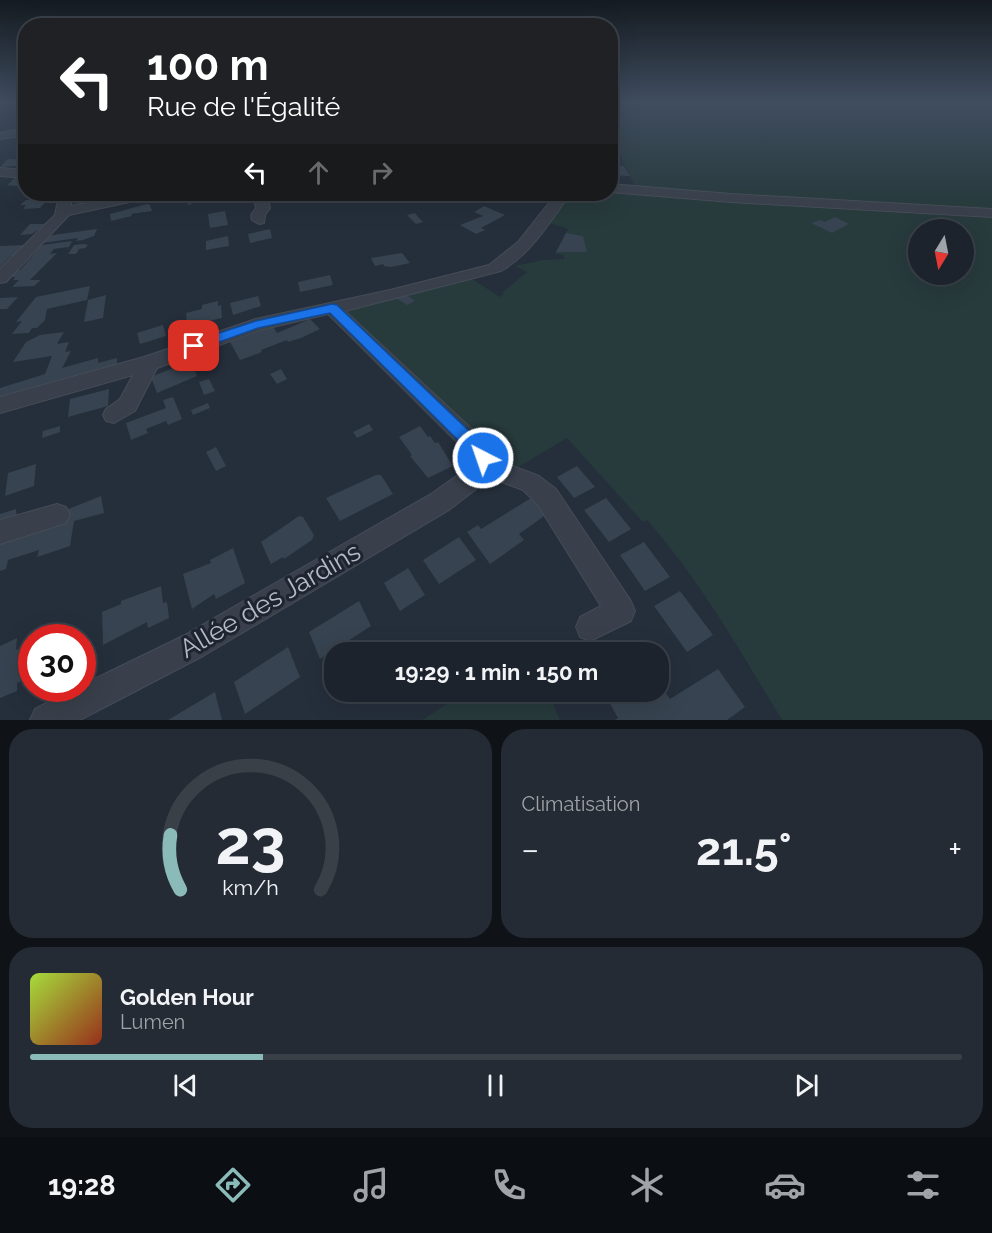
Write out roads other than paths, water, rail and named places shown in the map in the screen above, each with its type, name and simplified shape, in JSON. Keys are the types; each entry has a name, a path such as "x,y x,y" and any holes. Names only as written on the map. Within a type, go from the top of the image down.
{"street":[{"path":"0,172 18,173"},
{"path":"618,189 742,199 992,213"},
{"path":"0,278 60,218 64,212 65,201"},
{"path":"64,212 115,201"},
{"path":"259,220 258,215 263,208 262,201"},
{"path":"0,405 149,363 256,325 465,276 501,265 519,250 558,201"},
{"path":"332,308 481,453 484,465 531,483 547,497 621,611 590,627"},
{"path":"114,416 128,405 149,363"},
{"name":"Allée des Jardins","path":"46,720 193,646 440,502 478,477 484,465"},
{"path":"0,532 57,515"}]}
